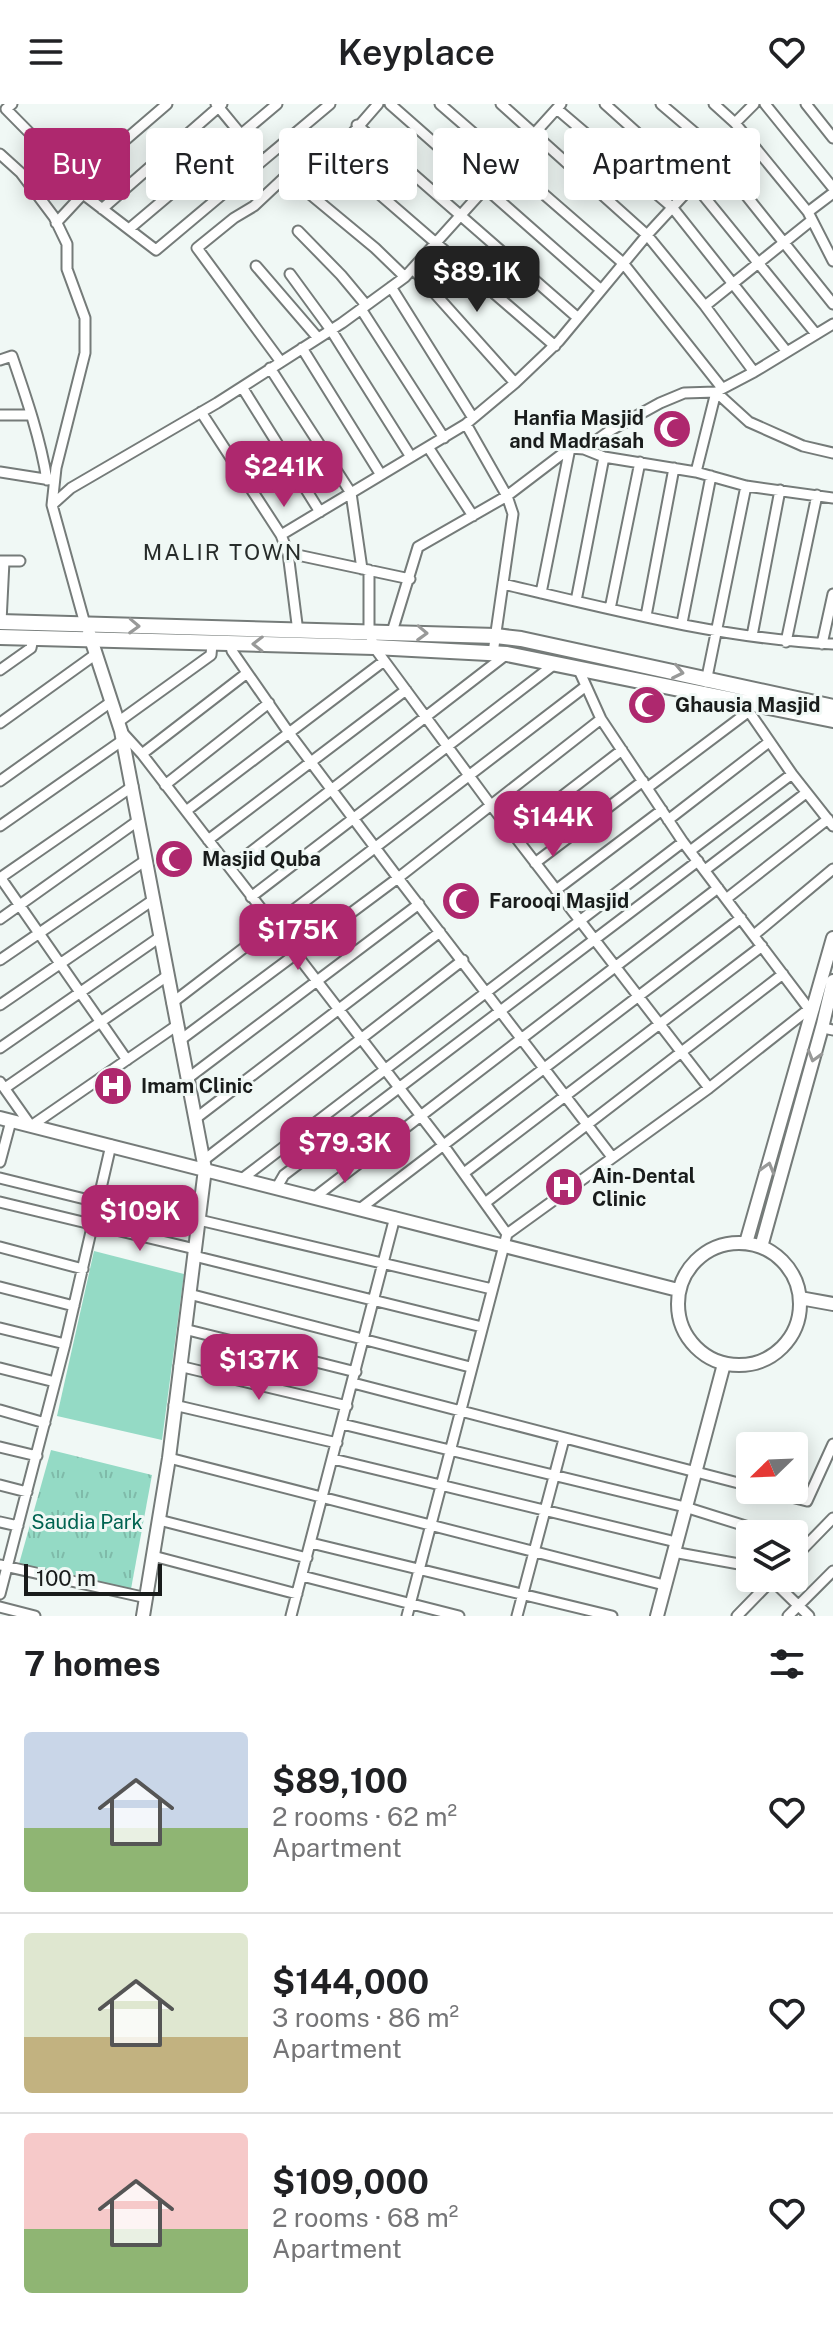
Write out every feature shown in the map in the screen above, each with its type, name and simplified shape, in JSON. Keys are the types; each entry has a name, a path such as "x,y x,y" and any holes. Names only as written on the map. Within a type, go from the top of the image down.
{"main road":[{"path":"0,631 85,624 496,636 521,639 705,686 745,706 833,720"},
{"path":"0,631 94,648 230,643 500,654 833,707"}],"street":[{"path":"12,104 6,109 25,128"},
{"path":"130,136 167,104"},
{"path":"248,128 277,104"},
{"path":"263,159 330,104"},
{"path":"355,128 378,104"},
{"path":"390,104 433,143"},
{"path":"440,104 469,128"},
{"path":"501,104 529,128"},
{"path":"605,104 632,128"},
{"path":"661,104 687,128"},
{"path":"714,104 739,128"},
{"path":"705,306 783,244 833,190 765,104"},
{"path":"806,104 833,138"},
{"path":"102,209 219,105 235,128"},
{"path":"735,123 750,105"},
{"path":"540,128 559,107 672,207 787,352"},
{"path":"357,125 578,318"},
{"path":"548,145 647,235 754,372"},
{"path":"0,154 21,173 67,244 67,269 85,318 85,353 50,480"},
{"path":"760,154 810,216 833,261"},
{"path":"279,183 254,206 197,248 281,362"},
{"path":"548,197 623,263 719,390 749,422 803,446 833,453"},
{"path":"56,223 77,200"},
{"path":"91,200 156,250 215,200"},
{"path":"129,229 163,200"},
{"path":"320,200 409,273 515,383"},
{"path":"387,200 555,346"},
{"path":"52,505 71,488 242,387 391,287 409,273 475,200"},
{"path":"497,200 601,290"},
{"path":"281,535 470,421 555,346 679,200"},
{"path":"707,200 816,334"},
{"path":"751,200 833,304"},
{"path":"298,231 341,275 444,438"},
{"path":"256,266 318,338"},
{"path":"290,274 331,330 411,457"},
{"path":"230,868 426,717 500,654 496,636 513,514 470,421 391,287"},
{"path":"584,449 660,403 684,393 719,390 833,324"},
{"path":"302,348 381,475"},
{"path":"0,360 12,356 41,445 50,480 52,505 85,624 120,731 204,1164 169,1458 143,1616"},
{"path":"270,368 351,493 366,569 369,631 374,647 578,920 709,1088"},
{"path":"242,387 320,512"},
{"path":"696,472 719,390"},
{"path":"201,412 281,535 288,553 298,632"},
{"path":"0,415 29,415"},
{"path":"428,447 473,516"},
{"path":"541,593 570,448"},
{"path":"392,632 418,547 507,496 570,448 584,449 604,457 696,472 746,486 833,498"},
{"path":"576,601 604,457"},
{"path":"610,609 640,462"},
{"path":"646,616 674,468"},
{"path":"0,472 50,480"},
{"path":"682,623 711,476"},
{"path":"705,686 746,486"},
{"path":"752,636 780,490"},
{"path":"786,642 817,495"},
{"path":"288,553 410,579"},
{"path":"0,631 2,561 20,561"},
{"path":"503,584 610,609 752,636 786,642 828,644 833,594"},
{"path":"0,670 31,648 33,638"},
{"path":"230,643 289,733 612,1157"},
{"path":"0,826 211,655 212,644"},
{"path":"0,723 94,648"},
{"path":"186,811 384,661"},
{"path":"251,897 556,663"},
{"path":"578,668 601,719 683,842 783,974 824,1021"},
{"path":"142,754 247,673"},
{"path":"172,1003 586,686"},
{"path":"208,840 406,690"},
{"path":"0,781 111,702"},
{"path":"165,785 269,703"},
{"path":"535,863 645,784 745,706 830,822 726,899"},
{"path":"179,1041 398,878 601,719"},
{"path":"120,731 142,754 422,1116 485,1203 506,1239"},
{"path":"668,820 769,742"},
{"path":"513,834 622,750"},
{"path":"690,851 792,774"},
{"path":"127,1060 0,877 133,786"},
{"path":"705,870 806,793"},
{"path":"556,890 662,810"},
{"path":"0,919 139,820"},
{"path":"243,1178 683,842"},
{"path":"0,960 146,860"},
{"path":"277,1187 284,1175 698,861"},
{"path":"754,935 833,869"},
{"path":"315,1197 718,888"},
{"path":"0,1005 153,900"},
{"path":"187,1079 419,904"},
{"path":"361,1208 741,918"},
{"path":"195,1119 440,932"},
{"path":"0,1048 160,937"},
{"path":"746,1243 824,1021 833,938"},
{"path":"464,1173 762,946"},
{"path":"204,1164 463,960"},
{"path":"485,1203 783,974"},
{"path":"31,1126 2,1085 167,976"},
{"path":"761,1247 832,989"},
{"path":"407,1616 506,1239 612,1157 709,1088 824,1021"},
{"path":"31,1126 176,1026"},
{"path":"0,1162 5,1120 204,1164 243,1178 395,1217 506,1239 678,1290"},
{"path":"0,1594 4,1566 18,1526 65,1344 111,1145"},
{"path":"0,1178 98,1197 492,1289"},
{"path":"0,1202 482,1327"},
{"path":"293,1615 395,1217"},
{"path":"746,1243 773,1253 786,1265 795,1280 800,1298 799,1317 792,1335 780,1350 763,1360 745,1365 724,1364 693,1345 682,1328 677,1310 678,1290 684,1274 708,1250 723,1244 746,1243"},
{"path":"0,1247 83,1269"},
{"path":"0,1287 74,1306"},
{"path":"189,1294 470,1367"},
{"path":"800,1298 833,1304"},
{"path":"0,1328 65,1344"},
{"path":"184,1329 356,1372"},
{"path":"657,1616 724,1364"},
{"path":"179,1366 347,1406"},
{"path":"0,1368 55,1382"},
{"path":"353,1383 736,1483"},
{"path":"174,1405 337,1443"},
{"path":"0,1410 45,1423"},
{"path":"342,1424 685,1507 736,1523"},
{"path":"517,1616 564,1439"},
{"path":"808,1499 833,1444"},
{"path":"0,1447 37,1456"},
{"path":"169,1458 664,1585"},
{"path":"333,1459 545,1510 736,1562"},
{"path":"0,1485 27,1492"},
{"path":"808,1544 833,1518"},
{"path":"159,1520 307,1558"},
{"path":"0,1522 18,1526"},
{"path":"311,1543 612,1616"},
{"path":"153,1556 297,1594"},
{"path":"4,1566 147,1598"},
{"path":"788,1616 833,1571"},
{"path":"302,1576 459,1616"},
{"path":"737,1616 760,1592"},
{"path":"785,1592 809,1616"},
{"path":"0,1607 35,1616"}],"green space":[{"path":"94,1251 184,1274 162,1440 57,1416"},
{"name":"Saudia Park","path":"51,1450 152,1475 131,1589 19,1564"}],"place":[{"name":"Hanfia Masjid and Madrasah","path":"672,429"},
{"name":"Ghausia Masjid","path":"647,705"},
{"name":"Masjid Quba","path":"174,859"},
{"name":"Farooqi Masjid","path":"461,901"},
{"name":"Imam Clinic","path":"113,1086"},
{"name":"Ain-Dental Clinic","path":"564,1187"}],"district":[{"name":"MALIR TOWN","path":"223,552"}]}
